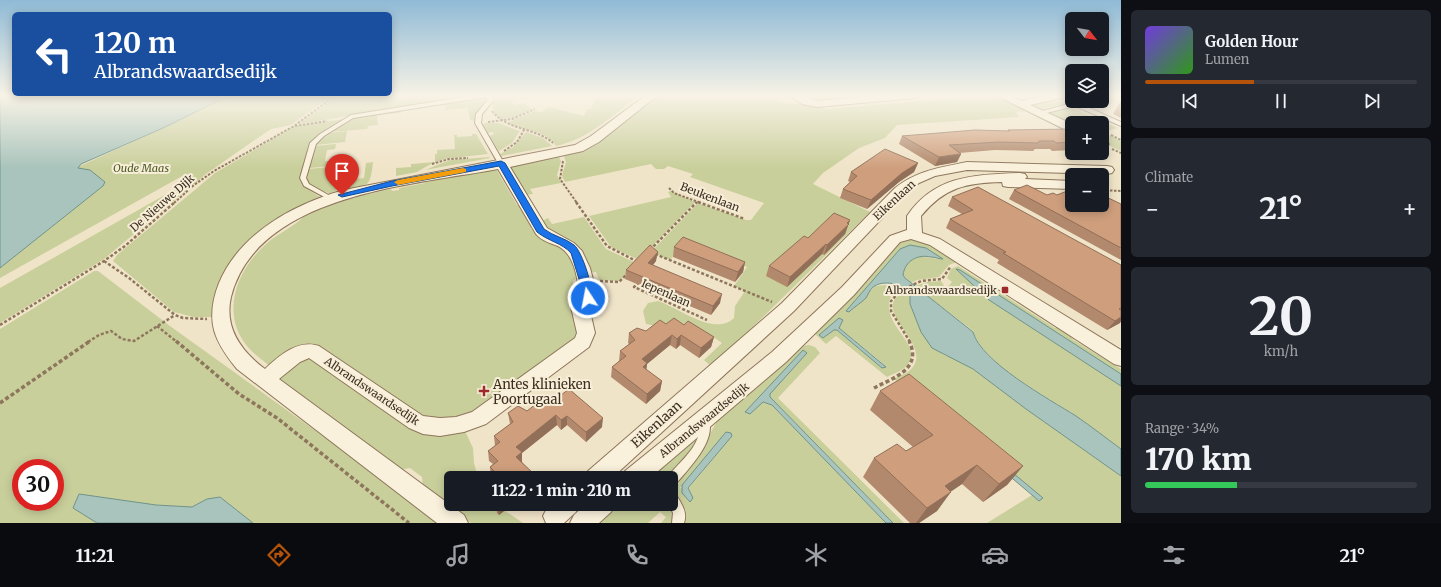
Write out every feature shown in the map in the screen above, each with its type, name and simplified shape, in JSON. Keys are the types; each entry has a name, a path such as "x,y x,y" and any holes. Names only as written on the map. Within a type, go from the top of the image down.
{"street":[{"path":"456,523 244,364 229,346 220,318 222,298 226,285 231,274 245,254 260,239 278,225 330,198 498,159 559,152 589,143 620,119"},
{"path":"1052,119 1065,126"},
{"name":"Albrandswaardsedijk","path":"265,380 297,355 312,351 422,425 434,428 464,424 479,418 582,342 586,333 580,307 588,298 576,252 570,246 547,236 540,231 498,159"},
{"name":"Eikenlaan","path":"604,471 788,307 900,191 914,180 931,173 967,166 1073,168"},
{"path":"1109,170 1121,169"},
{"path":"1065,175 967,180 944,187 930,196 914,216 915,235 930,239 967,261 1121,359"},
{"path":"967,180 1065,185"},
{"path":"967,180 983,193"},
{"name":"Albrandswaardsedijk","path":"642,471 768,367 848,291 892,241 904,235 915,235"},
{"path":"582,523 595,511"}],"lane":[{"path":"330,198 310,188 304,182 312,146 318,138 347,119"},
{"path":"478,119 478,123 498,159"},
{"path":"1111,119 1121,124"},
{"path":"678,472 702,440 706,432 704,421"},
{"path":"678,508 678,523"}],"path":[{"name":"De Nieuwe Dijk","path":"0,325 104,261 124,246 194,185 214,171 294,126 303,119"},
{"path":"294,126 336,119"},
{"path":"478,123 510,119"},
{"path":"500,121 546,138 559,152 563,160 560,179 607,246 618,253 639,262"},
{"path":"420,178 419,174 422,170 441,161 498,159 517,142 524,130"},
{"path":"1109,136 1114,132"},
{"name":"Beukenlaan","path":"670,188 674,193 745,219"},
{"path":"1109,190 1121,191"},
{"path":"697,202 649,252 761,298 788,307"},
{"path":"635,267 644,257"},
{"path":"104,261 129,278 175,315 183,318 202,320 220,318"},
{"path":"874,388 905,370 912,363 913,353 911,346 906,336 896,323 890,310 892,298 902,290 917,283 942,279 950,267 967,261"},
{"path":"585,283 619,282 630,271"},
{"name":"Iepenlaan","path":"643,278 634,287 707,320"},
{"path":"0,403 104,333 111,332 128,342 134,341 175,315"},
{"path":"157,326 239,394 277,418 409,523"}],"green space":[{"name":"Oude Maas","path":"180,119 299,119 291,125 271,129 206,174 104,259 0,323 0,288 179,187 194,174 184,175 0,278 0,268 103,186 69,171"},
{"path":"305,119 328,119 299,124"},
{"path":"344,119 310,142 301,181 303,186 323,199 264,231 213,317 193,317 174,312 113,261 117,255 215,173 295,126"},
{"path":"349,119 377,119 378,125 368,126 367,129 330,132"},
{"path":"515,119 609,119 579,138 556,146 551,140 540,133 507,123"},
{"path":"627,119 982,119 897,125 885,138 859,148 823,173 813,184 870,212 712,367 704,360 722,343 712,336 646,324 643,311 648,303 658,301 707,323 726,323 734,318 735,306 745,291 734,286 747,267 685,242 670,260 651,252 698,203 746,220 751,220 764,203 690,177 693,174 668,166 664,169 656,169 651,164 565,182 562,176 566,162 563,154 601,139"},
{"path":"485,123 499,123 520,131 512,143 499,151 489,136 494,134 493,132 488,133 483,125"},
{"path":"1109,124 1118,128 1109,130"},
{"path":"347,131 345,142 315,145 328,133"},
{"path":"526,132 543,138 552,146 501,156 500,154 513,147"},
{"path":"472,134 476,134 488,154 444,159 417,172 396,176 396,168 411,167 411,164 435,162 435,154 437,154 437,150 455,149 454,135 457,135 457,137 472,136"},
{"path":"1109,135 1121,141 1121,151 1109,145"},
{"path":"336,144 335,149 327,150 325,161 333,161 332,166 309,168 314,146"},
{"path":"558,155 561,161 557,175 561,183 530,189 533,194 525,195 507,165"},
{"path":"490,158 425,170 450,160"},
{"path":"373,162 369,182 363,186 343,189 342,187 336,188 336,190 331,194 313,187 307,181 308,169 341,166 338,181 364,178 366,163"},
{"path":"495,167 517,205 521,207 532,226 531,228 537,236 564,247 571,255 578,276 573,281 575,311 581,334 477,414 433,423 319,350 305,343 271,367 255,354 242,339 236,326 234,301 242,275 248,264 266,244 303,217 322,208 351,198 391,189 392,191 399,190 399,188 425,183 424,181"},
{"path":"671,191 695,202 639,260 611,247 589,216 671,197 668,192"},
{"path":"584,217 606,249 636,263 619,281 599,280 596,272 588,273 580,247 547,232 542,221 548,218 552,224"},
{"path":"911,239 926,242 959,261 949,265 939,277 917,280 911,283 903,275 905,266 913,257 919,256 943,259 922,247 900,249 854,308 875,286 897,284 903,286 891,296 889,306 891,316 895,324 910,348 911,356 908,364 904,368 887,377 836,336 826,344 815,334 894,247","holes":["842,320 839,328 886,366 837,330 834,330 825,337 821,337"]},
{"path":"958,266 1055,328 1060,325 1076,336 1072,339 1121,369 1121,374 957,269 989,300 1121,386 1121,449 1076,416 1034,390 1002,367 979,343 973,331 915,286 927,282 941,281 946,289 952,282 947,278 951,269"},
{"path":"94,271 98,271 170,326 444,523 253,523 220,497 207,499 192,507 156,505 74,508 97,523 0,523 0,329"},
{"path":"908,290 910,294 910,304 921,332 944,355 961,361 973,369 1026,409 1121,476 1121,523 987,523 1032,495 1039,500 894,379 910,370 916,358 914,347 895,316 893,306 896,297"},
{"path":"809,345 815,347 820,353 778,398 904,523 893,523 770,397 770,394 762,402 772,405 886,523 685,523 686,512 678,496 678,484 703,447 718,419 800,346","holes":["732,436 688,489 680,488"]},
{"path":"311,355 421,430 464,429 473,448 476,471 444,471 444,503 423,487 422,477 410,468 400,470 279,379 280,373"},
{"path":"698,436 689,453 672,471 657,471"},
{"path":"455,511 505,511 523,523 471,523"},
{"path":"610,511 672,511 674,517 671,523 661,523 666,517 660,512 648,523 596,523"}],"water":[{"path":"0,119 180,119 81,164 78,168 90,170 105,182 103,186 0,268"},
{"path":"910,245 926,248 943,259 926,256 912,260 904,270 903,275 905,278 973,332 979,344 989,355 1017,379 1076,416 1121,449 1121,476 1026,409 973,369 932,348 921,332 910,304 910,294 907,290 898,285 882,283 873,287 866,298 849,312 846,311 900,249"},
{"path":"956,269 960,270 1121,374 1121,386 989,300"},
{"path":"839,318 843,320 839,328 886,367 882,368 837,330 834,330 823,338 819,335"},
{"path":"803,350 807,353 770,394 770,397 893,523 886,523 772,405 763,402 750,414 745,412"},
{"path":"904,382 1043,498 1039,501 900,384"},
{"path":"726,432 731,433 732,436 688,488 693,498 690,502 682,493 682,485"},
{"path":"79,494 156,505 192,507 207,499 220,497 253,523 97,523 73,508"}],"building":[{"path":"1065,129 1065,142 1039,141 1038,143 999,142 949,145 961,154 939,157 902,136 975,130 1010,131 1008,130"},
{"path":"885,149 918,163 902,173 871,200 843,189 857,176 851,172"},
{"path":"1027,185 1047,195 1053,193 1057,195 1065,192 1065,212 1109,212 1109,198 1121,204 1121,248 1014,190"},
{"path":"978,187 1121,265 1121,308 1119,309 1121,310 1121,317 1115,321 1003,253 1006,252 950,219 973,210 952,197"},
{"path":"834,213 850,220 847,223 849,224 790,277 769,266 804,236 808,238"},
{"path":"683,237 745,262 738,272 674,247"},
{"path":"650,245 658,252 648,263 722,294 713,306 626,270"},
{"path":"674,318 684,325 688,321 714,337 701,348 681,335 677,339 672,335 642,359 647,363 643,367 662,381 647,394 612,367 626,356 620,351 635,340 629,333 637,328 646,331 660,320 666,324"},
{"path":"909,374 1023,466 999,484 977,465 945,486 951,492 927,508 874,458 897,444 906,451 933,435 880,391"},
{"path":"569,389 603,418 586,432 567,416 561,420 556,415 516,447 522,452 516,457 531,471 494,471 490,467 498,461 488,451 500,442 494,436 513,422 508,413 518,406 527,411 546,396 552,402"}],"slow traffic":[{"path":"398,182 463,170"}],"place":[{"name":"Albrandswaardsedijk","path":"1005,290"},
{"name":"Antes klinieken Poortugaal","path":"484,391"}],"route":[{"path":"342,195 501,163 540,231 547,236 570,246 576,252 588,292 588,298"}]}
